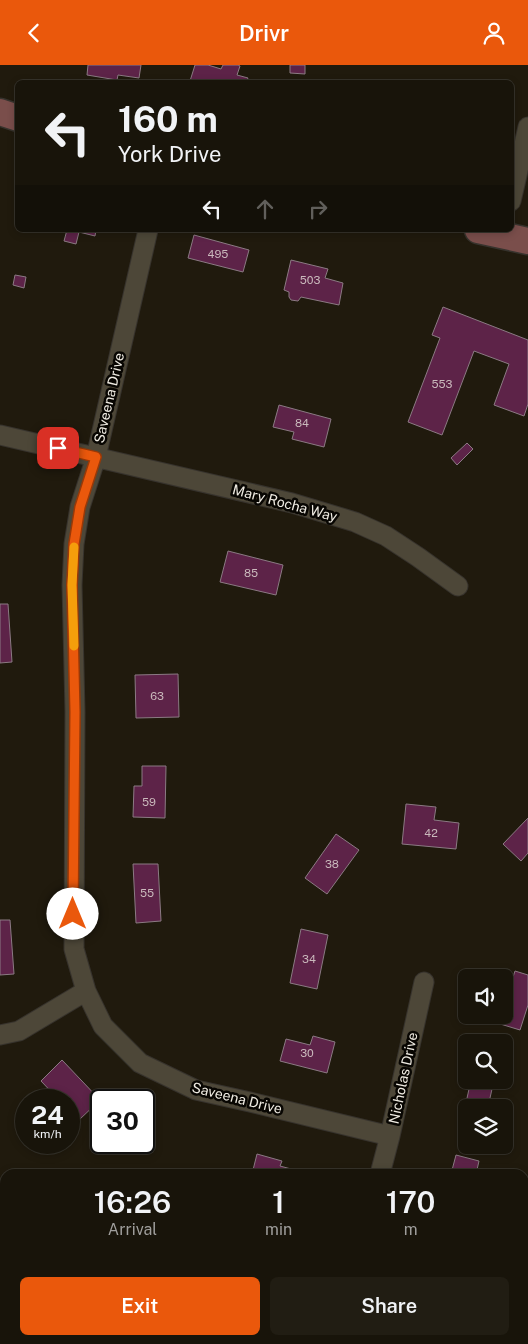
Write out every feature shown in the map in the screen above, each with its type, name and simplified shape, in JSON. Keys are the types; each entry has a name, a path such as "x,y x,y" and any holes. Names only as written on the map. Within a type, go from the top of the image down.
{"main road":[{"path":"0,113 15,117"},
{"path":"489,232 512,236"}],"street":[{"path":"514,188 528,127"},
{"name":"Saveena Drive","path":"148,232 96,457 80,507 74,544 72,585 75,712 74,949 86,991 103,1026 140,1063 196,1090 250,1101 390,1136"},
{"name":"Mary Rocha Way","path":"0,435 292,503 355,522 386,536 458,586"},
{"name":"Nicholas Drive","path":"381,1169 424,982"},
{"path":"0,1035 19,1031 86,991"}],"building":[{"path":"88,65 141,65 139,78 118,75 117,80 87,75"},
{"path":"195,65 208,65 221,69 223,65 238,65 240,66 237,75 248,78 247,80 190,80"},
{"path":"290,65 305,65 305,74 290,73"},
{"path":"66,232 79,232 76,244 64,241"},
{"path":"79,232 96,232 95,236"},
{"path":"194,235 249,250 243,272 188,258"},
{"path":"291,260 328,269 325,278 343,283 339,305 301,297 298,301 291,300 289,292 284,290"},
{"path":"15,275 26,277 24,288 13,285"},
{"path":"443,307 528,340 528,404 524,416 494,405 509,364 474,351 442,435 408,422 440,338 432,335"},
{"path":"279,405 331,419 324,447 292,439 294,432 273,427"},
{"path":"467,443 473,449 457,465 451,458"},
{"path":"228,551 283,565 276,595 220,582"},
{"path":"0,604 8,604 12,662 0,663"},
{"path":"178,674 179,717 136,718 135,675"},
{"path":"142,766 166,766 165,818 133,817 134,786 142,786"},
{"path":"406,804 436,807 434,820 459,823 456,849 402,844"},
{"path":"528,818 528,853 521,861 503,844"},
{"path":"336,834 359,850 327,894 305,878"},
{"path":"133,864 158,864 161,921 136,923"},
{"path":"0,920 10,920 14,974 0,975"},
{"path":"301,929 328,935 317,989 290,983"},
{"path":"515,971 528,975 528,1005 520,1030 500,1024 513,1024 513,977"},
{"path":"313,1036 335,1042 327,1073 280,1061 286,1039 310,1045"},
{"path":"62,1060 90,1089 90,1110 80,1119 80,1089 49,1089 41,1081"},
{"path":"469,1089 492,1089 490,1099 467,1099"},
{"path":"257,1154 282,1161 280,1166 291,1169 253,1169"},
{"path":"456,1155 479,1161 477,1169 452,1169"}],"slow traffic":[{"path":"74,547 72,585 74,646"}],"route":[{"path":"58,448 96,457 80,507 74,544 72,585 75,712 73,914"}]}
